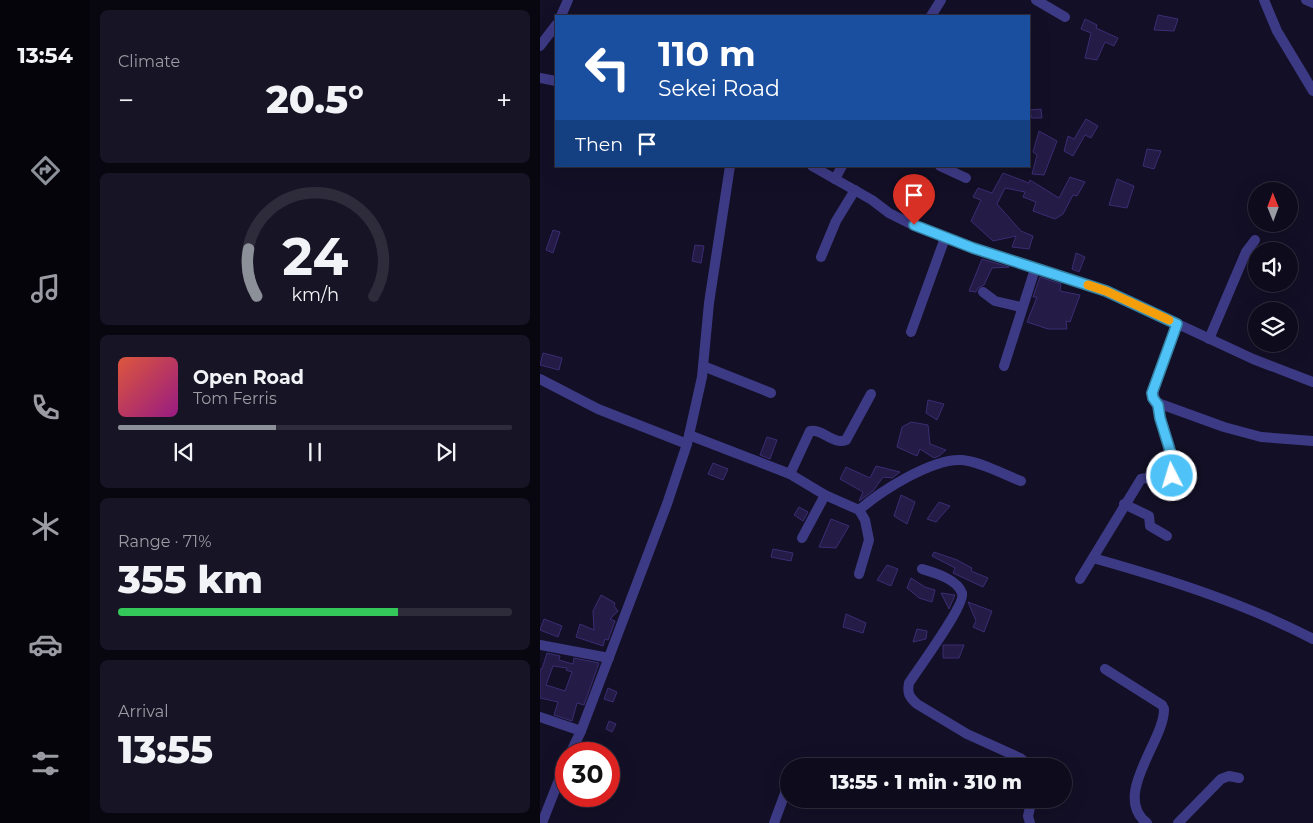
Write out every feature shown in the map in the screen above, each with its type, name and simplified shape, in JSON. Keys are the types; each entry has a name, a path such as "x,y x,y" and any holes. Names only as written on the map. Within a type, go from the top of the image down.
{"street":[{"path":"561,15 568,0"},
{"path":"932,15 941,0"},
{"path":"1036,0 1065,17"},
{"path":"1264,0 1277,31 1313,91"},
{"path":"1306,0 1313,3"},
{"path":"540,46 555,26"},
{"path":"540,78 555,81"},
{"path":"576,742 667,504 688,440 704,366 709,303 730,167"},
{"path":"814,167 855,190 890,213 945,238 1106,291 1209,339 1313,382"},
{"path":"835,179 841,167"},
{"path":"942,167 966,178"},
{"path":"820,257 836,221 855,190"},
{"path":"911,332 945,238"},
{"path":"1209,339 1244,256 1256,240"},
{"path":"1004,366 1021,307 1035,269"},
{"path":"983,292 995,301 1021,307"},
{"path":"1080,579 1124,504 1142,478 1170,482 1172,478 1172,457 1158,405 1153,398 1154,388 1177,324"},
{"path":"704,366 771,393"},
{"path":"540,379 598,409 790,474 825,494 859,510 865,520 869,540 859,574"},
{"path":"790,474 810,431 814,430 839,441 846,440 871,394"},
{"path":"1158,405 1261,437 1313,442"},
{"path":"859,510 874,496 898,481 948,462 960,460 978,464 1021,481"},
{"path":"802,538 825,494"},
{"path":"1124,504 1150,517 1150,526 1168,536"},
{"path":"1092,558 1150,574 1276,620 1313,639"},
{"path":"922,569 954,583 961,591 962,598 956,614 909,683 910,698 916,704 967,734 1020,758"},
{"path":"540,645 609,658"},
{"path":"1105,669 1162,704 1164,709 1162,720 1136,788 1136,807 1147,823"},
{"path":"540,717 581,730"},
{"path":"1178,823 1221,779 1229,776 1239,778"},
{"path":"542,823 545,802 555,783"},
{"path":"774,823 780,807"},
{"path":"1030,808 1028,816 1030,823"}],"building":[{"path":"1158,15 1178,19 1174,31 1154,30"},
{"path":"1085,19 1097,25 1096,28 1118,38 1114,46 1105,42 1097,60 1085,58 1091,33 1081,29"},
{"path":"1041,109 1042,118 1032,118 1030,110"},
{"path":"1086,119 1098,126 1091,138 1085,135 1073,156 1064,151 1068,136 1074,139"},
{"path":"1039,131 1057,141 1044,175 1032,174 1037,155 1033,152"},
{"path":"1147,149 1161,151 1154,169 1143,166"},
{"path":"1003,173 1029,183 1030,180 1059,198 1070,177 1085,182 1077,196 1073,195 1063,214 1055,219 1033,211 1036,202 1023,197 1025,192 1005,188 997,204 1021,231 1033,236 1029,249 1012,247 1016,236 993,241 971,221 981,200 973,197 978,188 992,193"},
{"path":"1117,179 1134,186 1127,208 1109,205"},
{"path":"553,230 560,232 553,253 546,250"},
{"path":"695,245 704,246 701,263 692,261"},
{"path":"1076,253 1085,257 1079,272 1072,269"},
{"path":"982,259 1009,267 992,268 984,285 978,288 976,292 969,291"},
{"path":"1040,277 1061,284 1060,291 1080,295 1070,322 1066,321 1067,329 1048,329 1027,322 1037,297 1033,297"},
{"path":"543,353 562,358 559,370 540,365"},
{"path":"928,400 944,404 937,420 926,413"},
{"path":"911,422 928,425 930,444 946,450 934,458 920,449 917,456 897,447 902,427"},
{"path":"767,437 777,440 770,459 760,455"},
{"path":"713,463 728,469 723,480 708,474"},
{"path":"876,466 900,472 892,478 883,477 873,491 859,501 863,492 840,479 846,467 870,478"},
{"path":"901,495 915,502 907,524 894,516"},
{"path":"939,502 950,506 936,522 927,519"},
{"path":"799,507 808,512 803,521 794,515"},
{"path":"831,519 849,526 836,548 819,547"},
{"path":"773,549 793,553 791,561 771,557"},
{"path":"934,552 957,560 972,568 971,571 988,578 983,587 953,573 955,568 932,556"},
{"path":"887,565 898,569 891,586 877,580"},
{"path":"911,578 925,587 935,590 932,602 919,598 907,588"},
{"path":"941,593 955,595 949,609"},
{"path":"601,595 615,603 614,606 618,611 610,619 615,621 608,640 605,639 603,646 576,637 580,624 594,630 593,611"},
{"path":"968,602 992,611 984,632 973,627 976,621"},
{"path":"846,614 866,623 863,633 843,627"},
{"path":"544,619 562,626 558,637 540,630"},
{"path":"917,629 927,631 926,639 913,642"},
{"path":"943,645 964,645 959,658 943,658"},
{"path":"547,653 560,656 559,660 573,664 574,658 599,663 584,705 577,703 572,721 554,715 558,702 540,698 540,669 542,669","holes":["553,666 567,668 566,670 572,672 565,691 546,685"]},
{"path":"608,688 617,692 613,702 604,699"},
{"path":"609,721 616,724 612,732 606,729"}],"slow traffic":[{"path":"1088,285 1106,291 1169,320"}],"route":[{"path":"914,225 973,248 1106,291 1177,324 1152,393 1158,405 1172,457 1172,476"}]}
